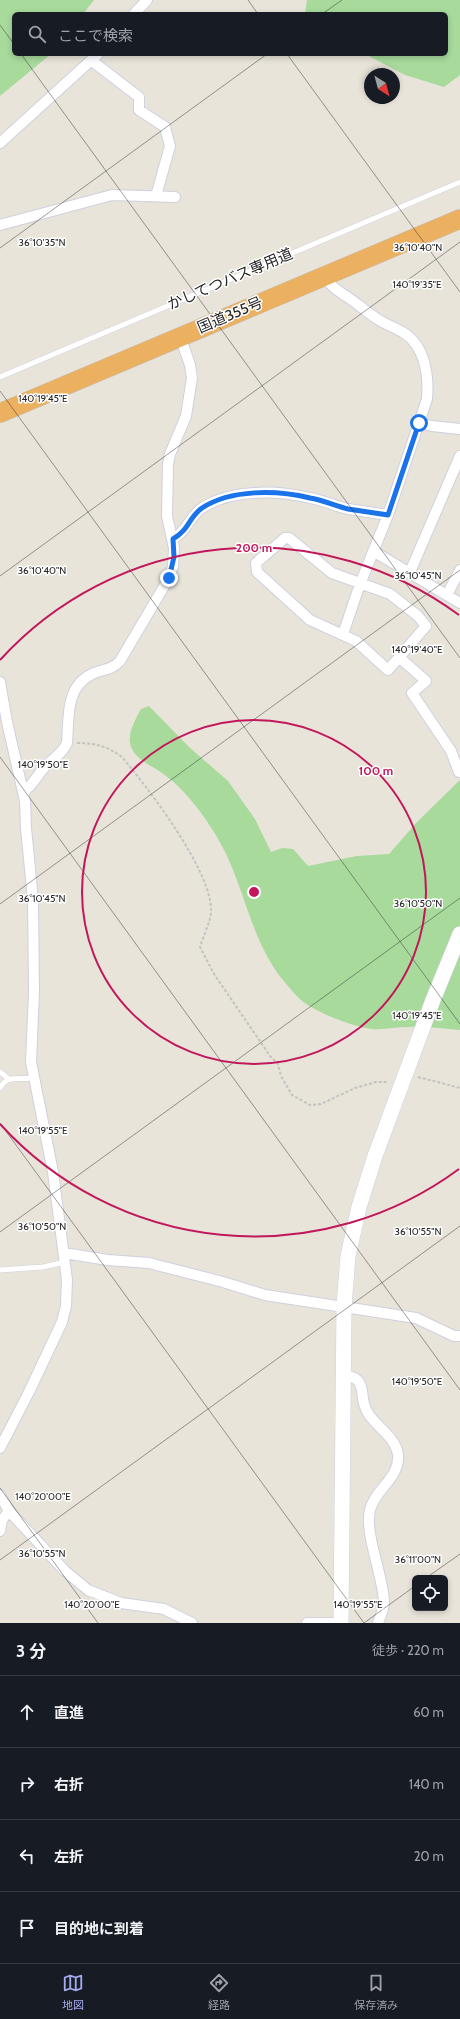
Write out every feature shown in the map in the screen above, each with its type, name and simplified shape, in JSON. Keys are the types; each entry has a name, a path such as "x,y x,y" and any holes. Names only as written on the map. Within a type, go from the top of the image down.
{"highway":[{"name":"国道355号","path":"0,413 460,219"}],"street":[{"path":"136,12 147,0"},
{"path":"0,143 95,58 139,97 139,110 165,127 170,146 156,196"},
{"path":"0,225 112,195 175,197"},
{"path":"324,276 331,285 379,320 404,333 415,343 421,354 427,374 428,389 427,399 388,515 360,584 343,634"},
{"path":"24,791 35,781 42,770 61,753 68,743 71,695 86,678 109,670 120,661 169,578 174,557 173,539 167,516 168,464 170,454 186,416 192,378 190,365 180,336"},
{"path":"419,423 460,429"},
{"path":"410,572 460,456"},
{"path":"173,539 185,531 193,517 201,509 224,498 242,495 269,493 293,495 347,508 388,515"},
{"path":"288,538 332,573 360,584 390,594 418,616 426,626 400,658 388,670 363,646 343,634 315,624 310,620 257,572 256,563 281,539 288,538"},
{"path":"373,551 460,603"},
{"path":"447,595 460,570"},
{"path":"400,658 426,681 412,693 451,751 459,772"},
{"path":"0,682 7,722 24,791 33,900 34,992 31,1056 53,1172 60,1234 65,1258 66,1306 62,1322 33,1385 0,1448"},
{"path":"341,1623 344,1306 348,1256 359,1207 375,1156 405,1073 460,934"},
{"path":"65,1258 149,1263 223,1282 265,1295 416,1318 454,1336 460,1336"},
{"path":"343,1375 354,1377 359,1381 362,1389 362,1402 368,1414 389,1436 398,1454 396,1471 378,1495 370,1510 370,1527 385,1604 378,1623"},
{"path":"0,1495 9,1511 65,1571 88,1590 121,1603 164,1609 192,1623"},
{"path":"0,1531 2,1520 9,1511"},
{"path":"306,1623 332,1623"}],"lane":[{"name":"かしてつバス専用道","path":"0,377 460,182"},
{"path":"0,1072 9,1079 34,1078"},
{"path":"0,1088 9,1079"},
{"path":"0,1270 43,1267 65,1258"}],"path":[{"path":"68,743 96,744 112,750 122,757 172,824 199,872 210,905 211,914 200,947 202,953 214,974 270,1056 278,1064 281,1076 292,1095 310,1105 321,1104 355,1088 376,1082 386,1083 405,1073 460,1088"}],"green space":[{"path":"0,0 94,0 85,12 12,12 12,56 49,56 0,96"},
{"path":"307,0 460,0 460,75 444,87 405,75 400,72 400,68 392,68 369,56 448,56 448,12 305,12"},
{"path":"149,706 189,747 228,781 255,819 271,852 282,848 293,849 308,866 357,856 389,854 417,822 460,780 460,1030 422,1027 377,1029 365,1028 326,1015 309,1006 296,996 275,969 265,951 256,933 227,855 206,820 193,802 178,786 139,757 132,749 130,735 133,726 141,709"}],"route":[{"path":"169,578 174,557 173,539 185,531 193,517 201,509 224,498 269,493 293,495 311,498 347,508 388,515 419,423"}]}
